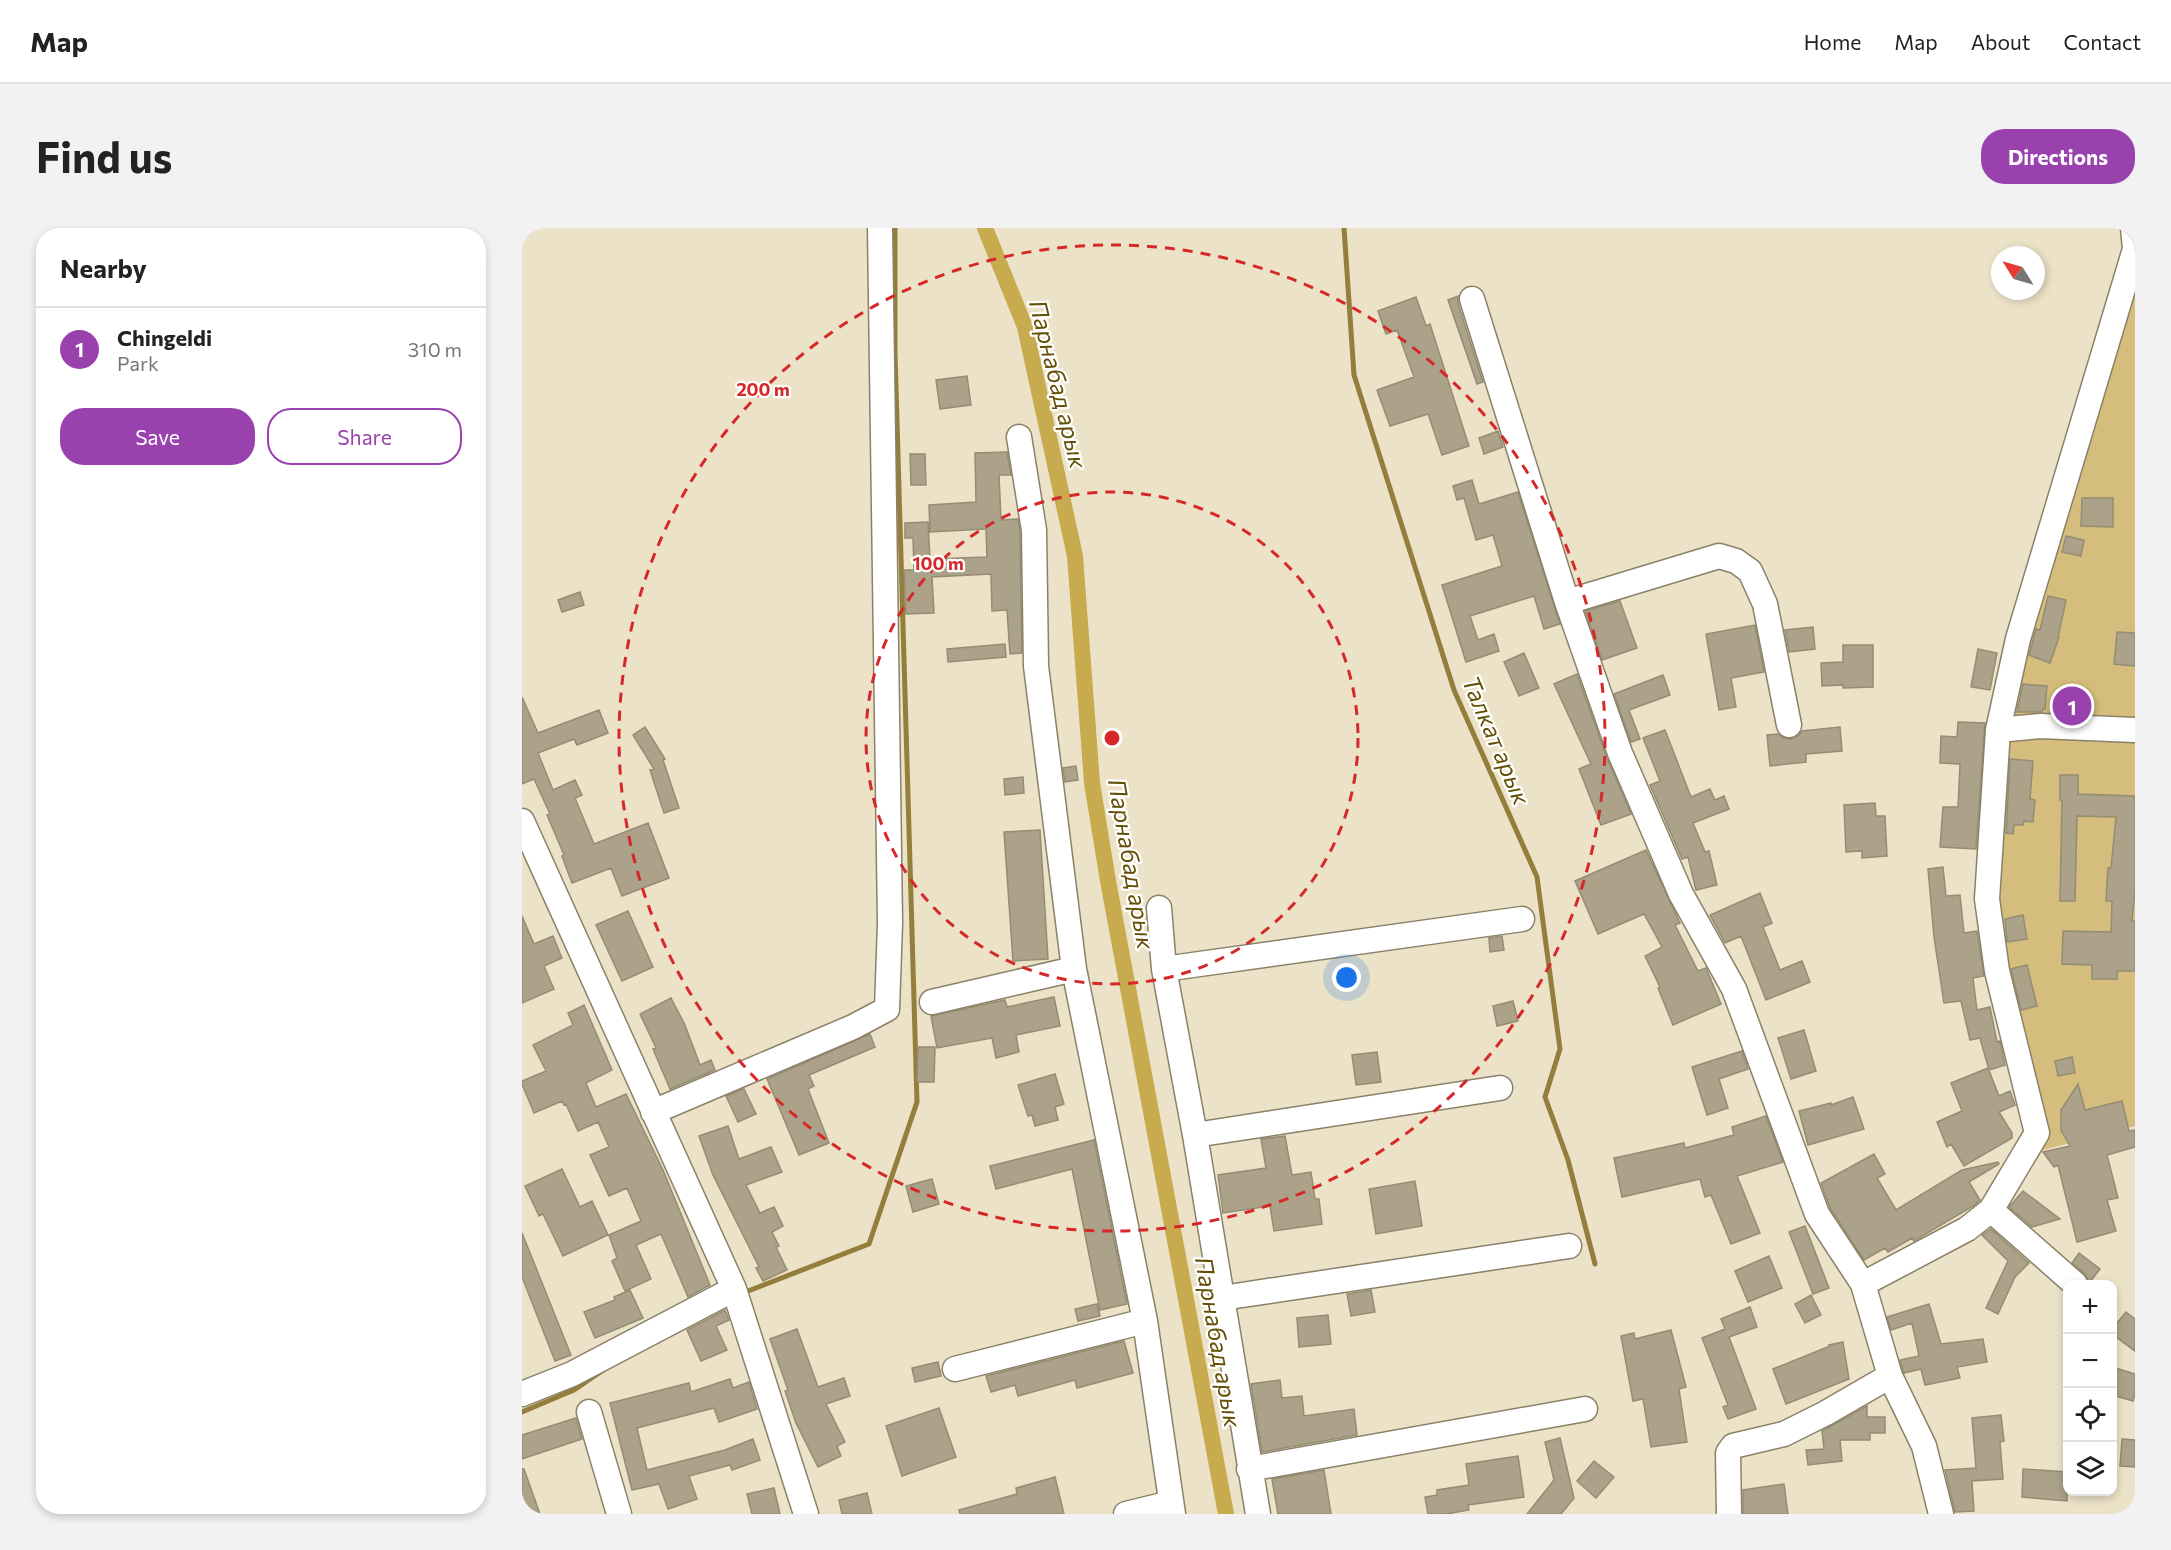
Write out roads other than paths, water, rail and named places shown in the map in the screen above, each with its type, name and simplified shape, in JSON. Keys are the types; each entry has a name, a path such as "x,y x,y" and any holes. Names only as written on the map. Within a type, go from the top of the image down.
{"street":[{"path":"653,1112 853,1027 887,1009 890,923 880,228"},
{"path":"1863,1284 1967,1229 1990,1210 2037,1133 1997,971 1987,899 1998,730 2018,639 2134,249 2133,228"},
{"path":"1472,299 1567,602 1620,753 1681,894 1734,989 1817,1214 1863,1284 1890,1376 1924,1446 1941,1514"},
{"path":"1019,437 1034,530 1036,666 1074,969 1145,1321 1172,1509 1126,1514"},
{"path":"1567,602 1719,556 1736,561 1750,571 1765,604 1789,724"},
{"path":"1998,730 2040,726 2135,730"},
{"path":"522,821 734,1289 806,1514"},
{"path":"1159,908 1164,969 1195,1135 1258,1514"},
{"path":"1164,969 1522,919"},
{"path":"932,1002 1074,969"},
{"path":"1195,1135 1500,1088"},
{"path":"1990,1210 2070,1280"},
{"path":"1222,1298 1569,1246"},
{"path":"522,1394 572,1374 734,1289"},
{"path":"955,1368 1145,1321"},
{"path":"1730,1514 1728,1453 1732,1446 1784,1434 1890,1376"},
{"path":"1249,1469 1585,1409"},
{"path":"589,1412 619,1514"}],"waterway":[{"path":"743,1293 869,1244 917,1102 895,353 895,228"},
{"name":"Парнабад арык","path":"985,228 1025,327 1075,556 1092,783 1108,881 1226,1514"},
{"name":"Талкат арык","path":"1344,228 1354,375 1454,690 1537,877 1560,1049 1545,1097 1568,1160 1595,1264"},
{"path":"522,1412 574,1390 602,1371"}],"place":[{"name":"Chingeldi","path":"2072,706"}]}
